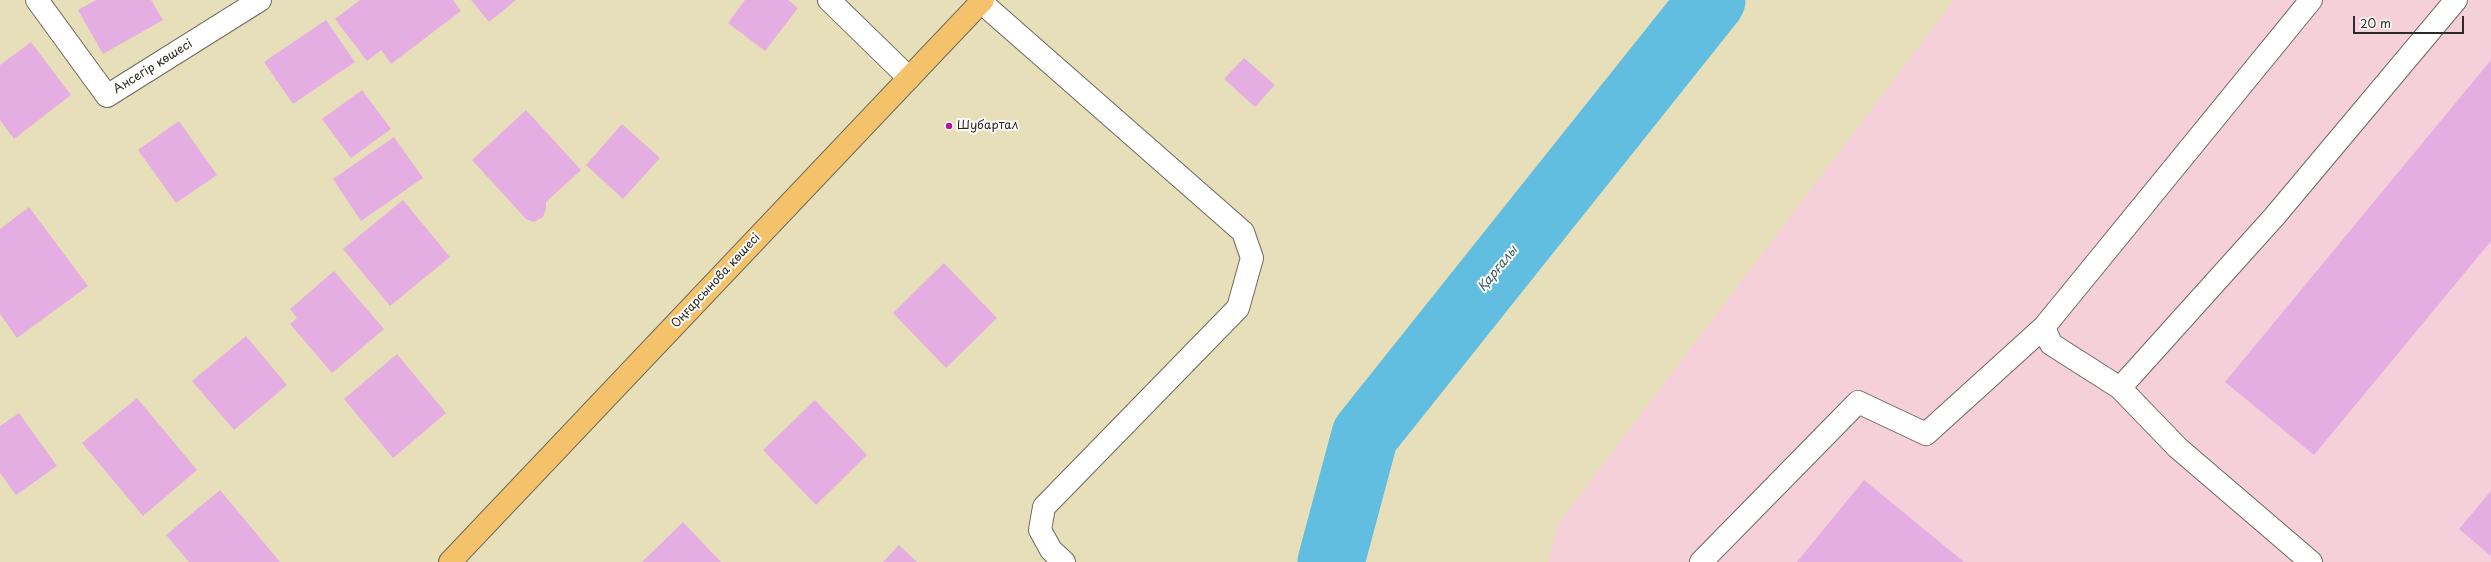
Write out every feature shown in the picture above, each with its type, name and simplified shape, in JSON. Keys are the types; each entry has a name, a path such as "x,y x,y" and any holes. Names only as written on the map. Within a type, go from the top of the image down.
{"main road":[{"name":"Оңғарсынова көшесі","path":"450,562 982,1"}],"street":[{"name":"Ансегір көшесі","path":"37,0 107,96 260,0"},
{"path":"829,0 909,78"},
{"path":"1701,562 1858,402 1926,434 2044,327 2311,0"},
{"path":"2120,388 2274,217 2456,0"},
{"path":"982,1 1243,232 1252,258 1238,308 1044,507 1040,530 1051,550 1064,562"},
{"path":"2044,327 2051,344 2120,388 2178,448 2311,562"}],"shaded area":[{"path":"1954,0 2491,0 2491,562 1548,562 1559,523"}],"building":[{"path":"96,0 151,0 163,20 103,54 78,10"},
{"path":"360,0 453,0 461,11 391,64 381,50 367,61 335,19"},
{"path":"471,0 516,0 489,22"},
{"path":"745,0 788,0 798,8 765,51 728,23"},
{"path":"326,20 355,62 293,104 264,62"},
{"path":"31,42 71,95 14,139 0,120 0,65"},
{"path":"1244,58 1275,85 1255,107 1224,79"},
{"path":"2491,60 2491,241 2314,455 2225,382"},
{"path":"362,90 391,129 351,158 322,119"},
{"path":"526,110 581,170 546,202 546,209 543,217 534,222 526,219 472,160"},
{"path":"179,121 217,175 176,203 138,150"},
{"path":"622,124 660,158 623,199 586,165"},
{"path":"394,137 423,178 361,221 333,179"},
{"path":"403,200 450,257 390,306 343,249"},
{"path":"29,207 88,286 17,338 0,314 0,229"},
{"path":"944,263 997,318 946,368 893,313"},
{"path":"334,271 384,329 332,373 290,324 297,318 290,309"},
{"path":"246,336 287,385 234,430 192,381"},
{"path":"397,354 446,413 393,458 344,399"},
{"path":"137,398 197,470 143,516 82,443"},
{"path":"815,400 867,455 816,505 763,450"},
{"path":"19,413 57,466 16,495 0,473 0,426"},
{"path":"1864,480 1964,562 1797,562"},
{"path":"220,490 280,562 189,562 166,535"},
{"path":"2491,491 2491,556 2459,529"},
{"path":"683,522 721,562 642,562"},
{"path":"899,545 917,562 883,562"}],"waterway":[{"name":"Қарғалы","path":"1331,562 1365,435 1712,0"}],"place":[{"name":"Шубартал","path":"949,126"}]}
